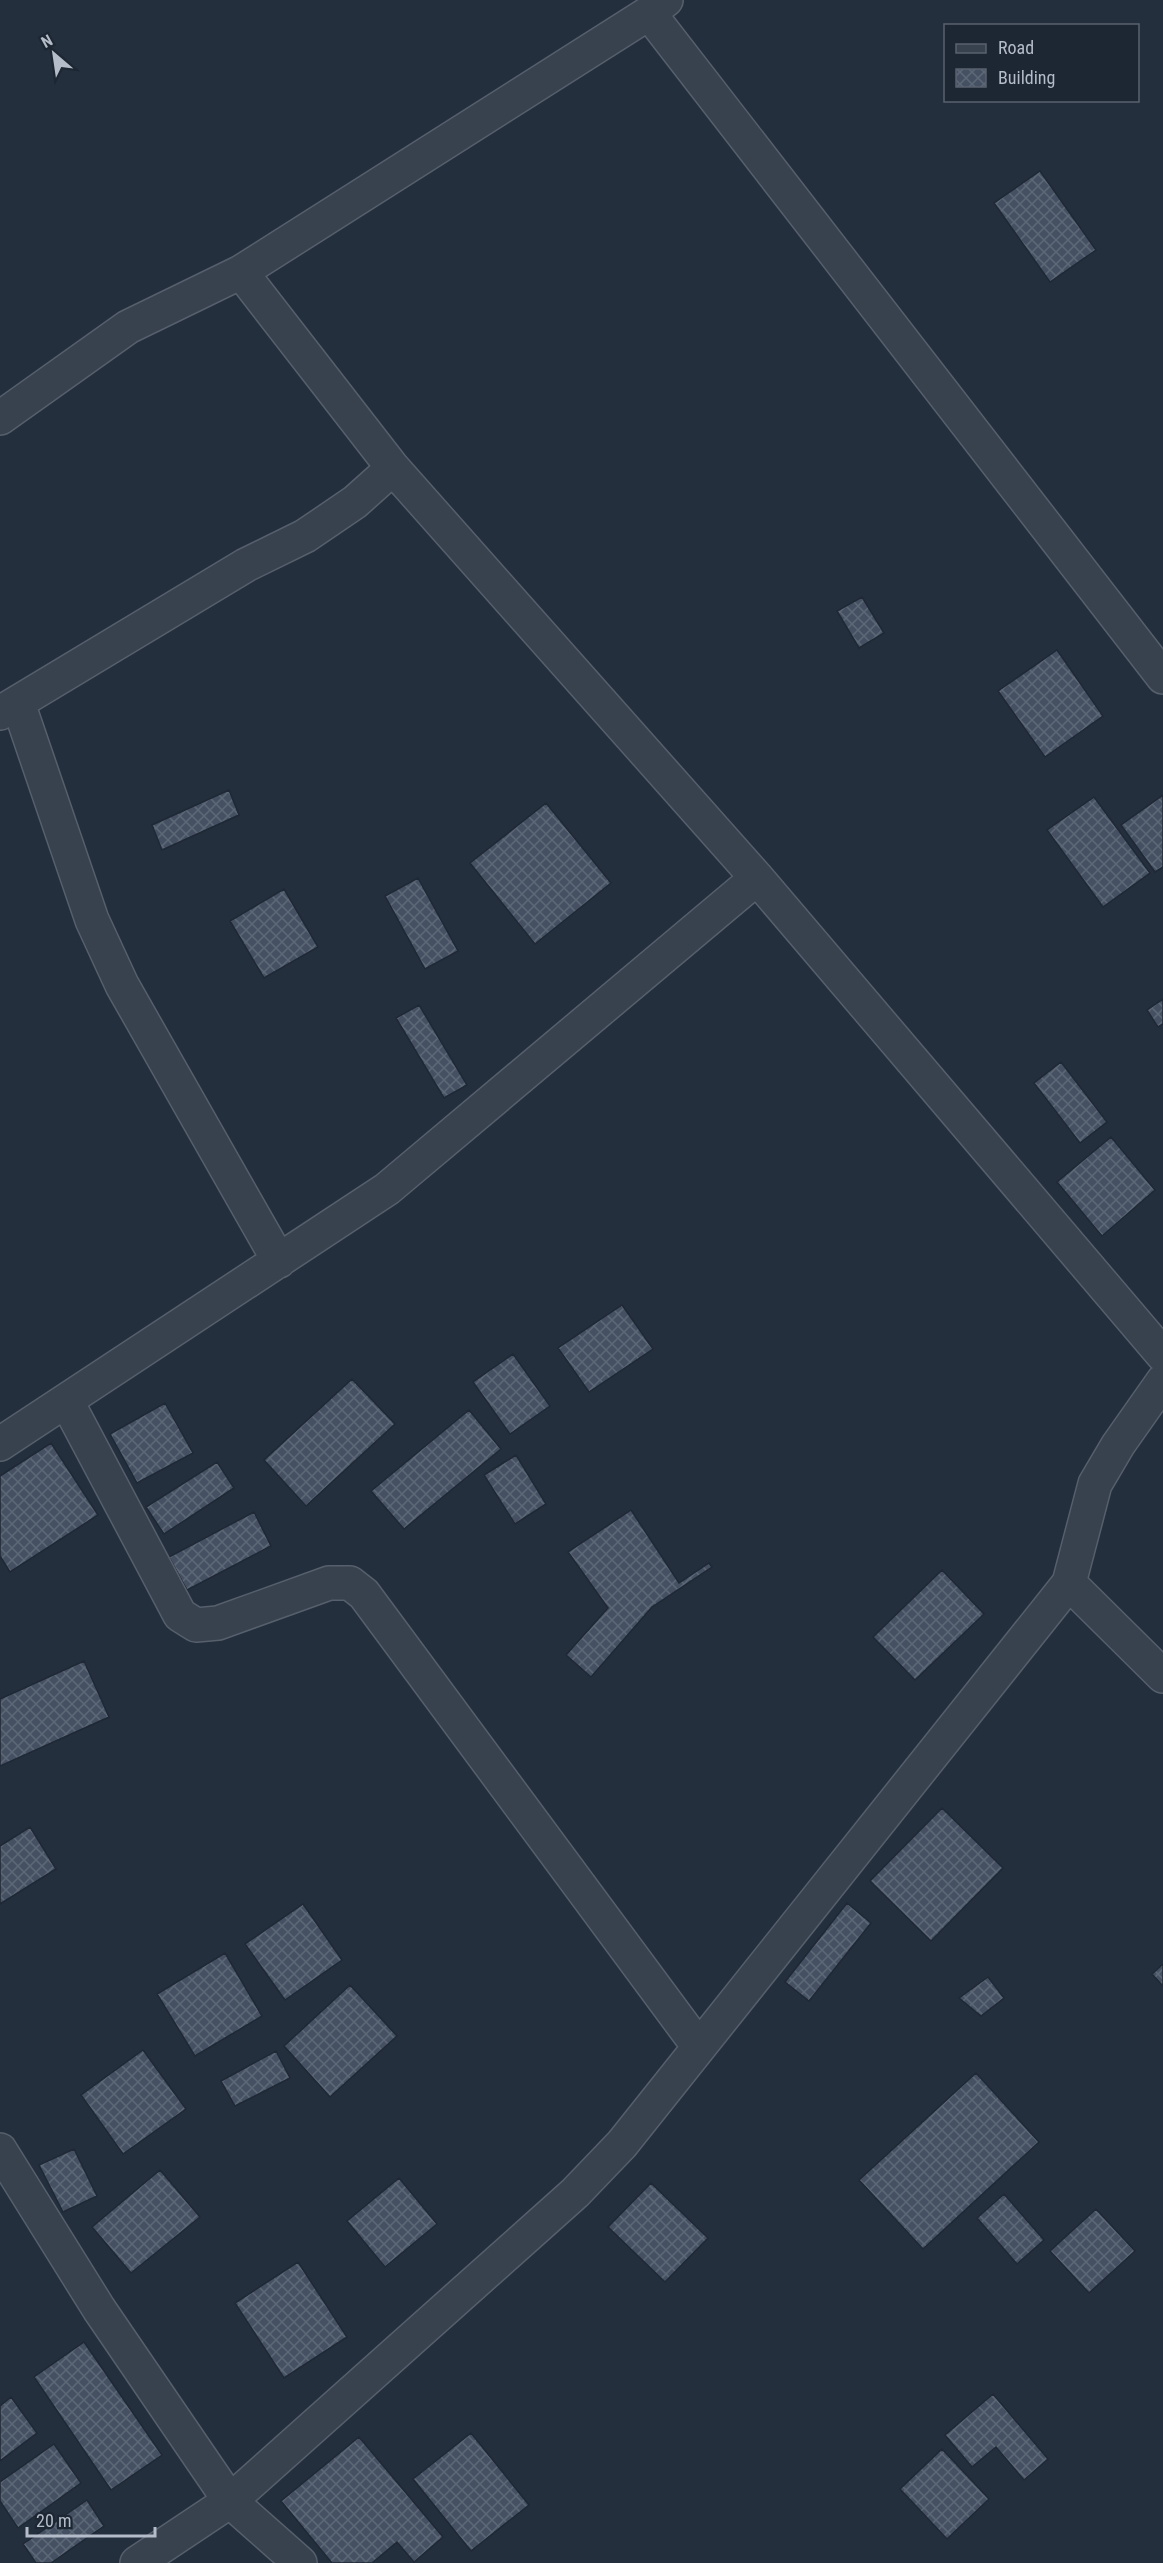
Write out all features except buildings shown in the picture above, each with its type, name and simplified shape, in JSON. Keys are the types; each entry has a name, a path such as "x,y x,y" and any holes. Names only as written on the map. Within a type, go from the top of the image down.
{"street":[{"path":"0,418 128,327 241,272 657,7 1163,677"},
{"path":"241,272 393,468 757,878 1163,1355"},
{"path":"279,1261 122,986 92,920 9,708 246,565 305,536 355,502 393,468"},
{"path":"0,1444 387,1189 757,878"},
{"path":"137,2563 230,2501 575,2193 622,2144 1069,1583 1095,1484 1118,1445 1163,1381"},
{"path":"67,1402 180,1615 196,1625 218,1623 329,1583 350,1583 364,1594 699,2047"},
{"path":"1069,1583 1163,1676"},
{"path":"0,2150 99,2310 230,2501 300,2563"}]}
